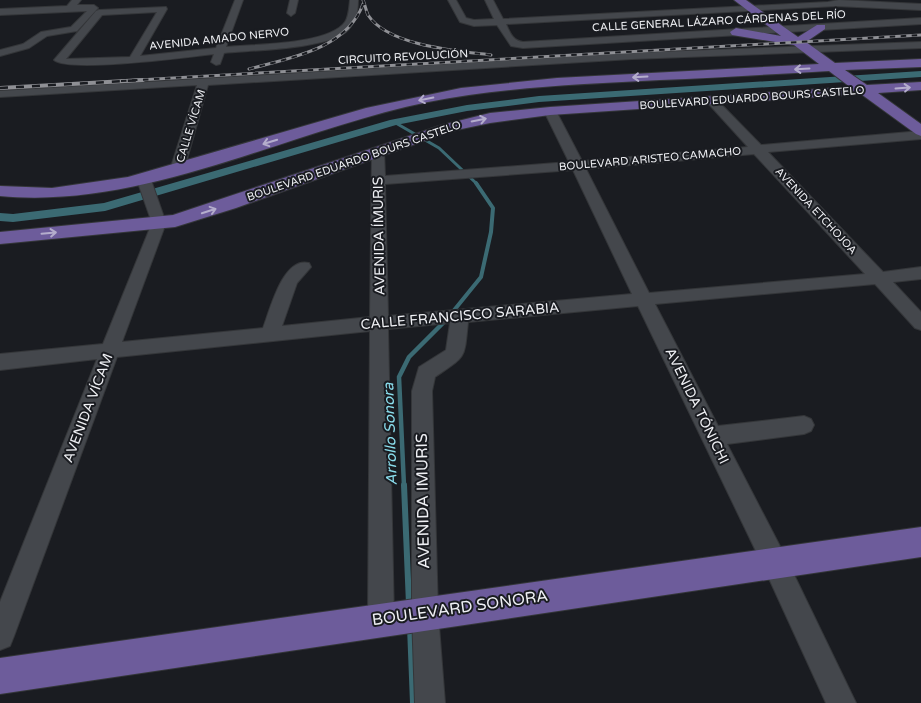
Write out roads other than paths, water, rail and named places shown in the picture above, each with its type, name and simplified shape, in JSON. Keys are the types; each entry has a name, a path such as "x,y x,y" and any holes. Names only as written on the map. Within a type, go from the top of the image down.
{"main road":[{"path":"740,0 921,131"},
{"path":"803,45 821,27"},
{"path":"736,32 803,45"},
{"path":"835,69 858,48"},
{"name":"BOULEVARD EDUARDO BOURS CASTELO","path":"4,189 67,193 145,182 177,170 379,110 449,95 569,81 835,69 921,63"},
{"name":"BOULEVARD EDUARDO BOURS CASTELO","path":"0,238 159,222 204,213 378,151 463,124 550,111 921,86"},
{"name":"BOULEVARD SONORA","path":"0,676 921,542"}],"street":[{"path":"70,8 77,0"},
{"path":"102,12 115,0"},
{"path":"291,13 294,0"},
{"name":"AVENIDA AMADO NERVO","path":"102,12 60,58 60,61 133,60 303,43 324,38 350,24 354,15 354,0"},
{"path":"452,0 466,22 639,27 752,9 838,4 921,7"},
{"path":"489,0 500,22"},
{"path":"838,4 851,0"},
{"path":"215,65 238,3 249,5"},
{"path":"619,5 639,27"},
{"path":"0,12 94,8 74,29 44,34 22,48 0,53"},
{"path":"102,12 164,10 133,60"},
{"name":"CALLE GENERAL LÁZARO CÁRDENAS DEL RÍO","path":"500,22 511,42 518,45 639,27 736,32 921,21"},
{"name":"CIRCUITO REVOLUCIÓN","path":"0,94 803,45 858,48 921,45"},
{"path":"878,47 903,64"},
{"name":"CALLE VÍCAM","path":"177,170 204,81"},
{"name":"AVENIDA ETCHOJOA","path":"711,100 921,323"},
{"name":"AVENIDA TÓNICHI","path":"550,111 775,563 841,703"},
{"name":"BOULEVARD ARISTEO CAMACHO","path":"379,180 578,165 921,135"},
{"name":"AVENIDA ÍMURIS","path":"378,151 381,620"},
{"path":"145,182 159,222"},
{"name":"AVENIDA VÍCAM","path":"0,636 159,222"},
{"path":"270,334 289,282 303,268"},
{"name":"CALLE FRANCISCO SARABIA","path":"0,362 380,323 880,278 921,272"},
{"name":"AVENIDA IMURIS","path":"430,703 425,613 422,391 426,373 456,354 460,317"},
{"path":"712,436 804,425"}],"waterway":[{"path":"0,217 13,218 105,207 394,122 467,108 539,99 921,74"},
{"name":"Arrollo Sonora","path":"394,122 439,148 476,183"},
{"name":"Arrollo Sonora","path":"451,314 481,277 491,232 493,208 476,183"},
{"name":"Arrollo Sonora","path":"404,486 399,377 409,357 446,320"},
{"name":"Arrollo Sonora","path":"404,485 409,604"},
{"name":"Arrollo Sonora","path":"410,627 413,703"}],"railway":[{"path":"363,0 368,15 391,34 443,49 491,55"},
{"path":"249,69 282,61 331,41 344,32 355,19 363,4"},
{"path":"121,81 921,35"},
{"path":"0,88 143,80"}]}
